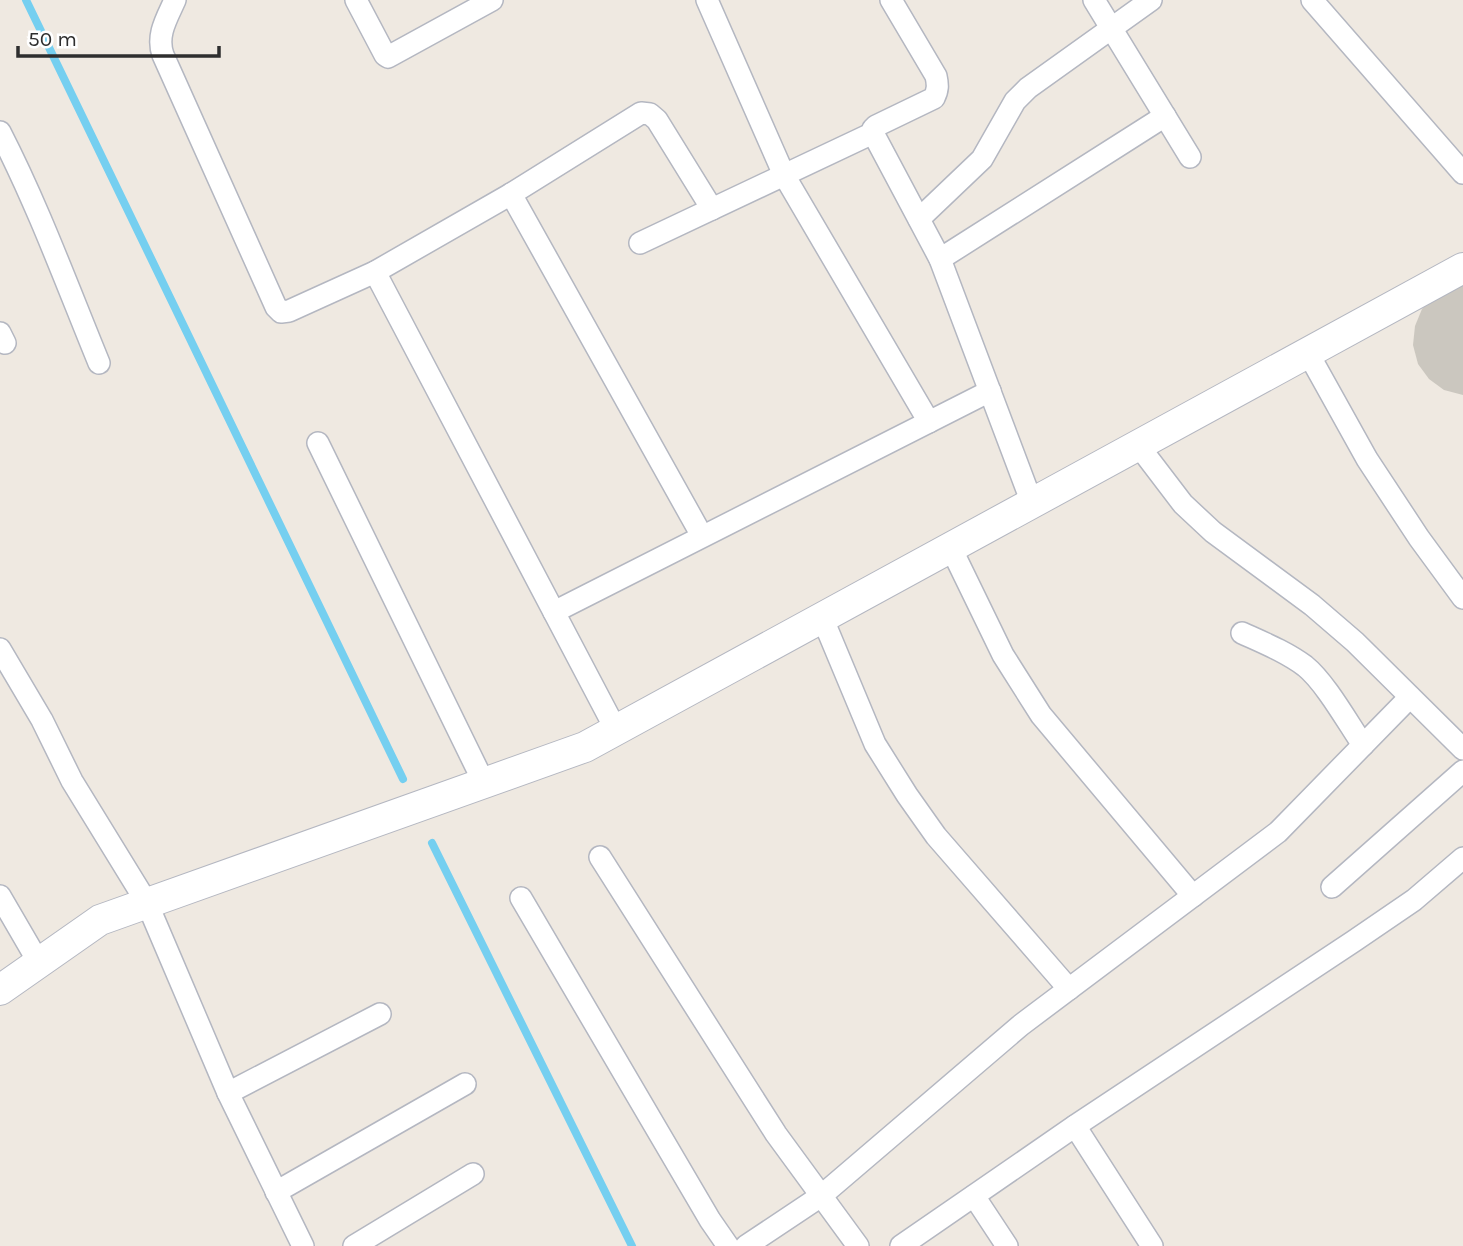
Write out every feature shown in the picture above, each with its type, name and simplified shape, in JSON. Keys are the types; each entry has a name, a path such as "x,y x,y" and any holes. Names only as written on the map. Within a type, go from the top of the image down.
{"street":[{"path":"175,0 160,33 163,55 276,307 281,312 289,311 375,272 511,194 641,113 650,114 657,120 712,209"},
{"path":"356,0 388,57 492,0"},
{"path":"706,0 784,175 929,422"},
{"path":"891,0 936,76 937,91 934,98 876,126 873,133 940,259 1032,503"},
{"path":"1094,0 1190,157"},
{"path":"919,219 982,159 1015,101 1028,88 1151,0"},
{"path":"1312,0 1463,173"},
{"path":"940,259 1165,116"},
{"path":"0,132 41,221 99,363"},
{"path":"640,243 873,133"},
{"path":"511,194 702,536"},
{"path":"0,990 100,920 585,747 1463,268"},
{"path":"375,272 616,730"},
{"path":"1308,353 1367,459 1419,538 1463,598"},
{"path":"554,612 990,391"},
{"path":"318,443 484,783"},
{"path":"1138,445 1183,504 1213,532 1355,642 1463,749"},
{"path":"951,548 1003,655 1041,715 1193,896"},
{"path":"822,617 874,744 936,836 1069,989"},
{"path":"1242,633 1286,653 1307,668 1363,745"},
{"path":"0,649 42,720 72,781 147,903 228,1093 303,1246"},
{"path":"746,1246 821,1196 1021,1025 1278,832 1410,697"},
{"path":"1332,887 1463,771"},
{"path":"600,857 776,1134 858,1246"},
{"path":"901,1246 1075,1126 1414,900 1463,858"},
{"path":"0,896 39,963"},
{"path":"521,898 728,1246"},
{"path":"228,1093 380,1014"},
{"path":"275,1192 465,1084"},
{"path":"1075,1126 1152,1246"},
{"path":"354,1246 473,1174"},
{"path":"974,1196 1007,1246"}],"building":[{"path":"1463,285 1463,395 1444,390 1429,379 1418,364 1413,345 1415,326 1422,309 1434,296 1449,288"}],"waterway":[{"path":"26,0 403,779"},
{"path":"432,843 632,1246"}]}
